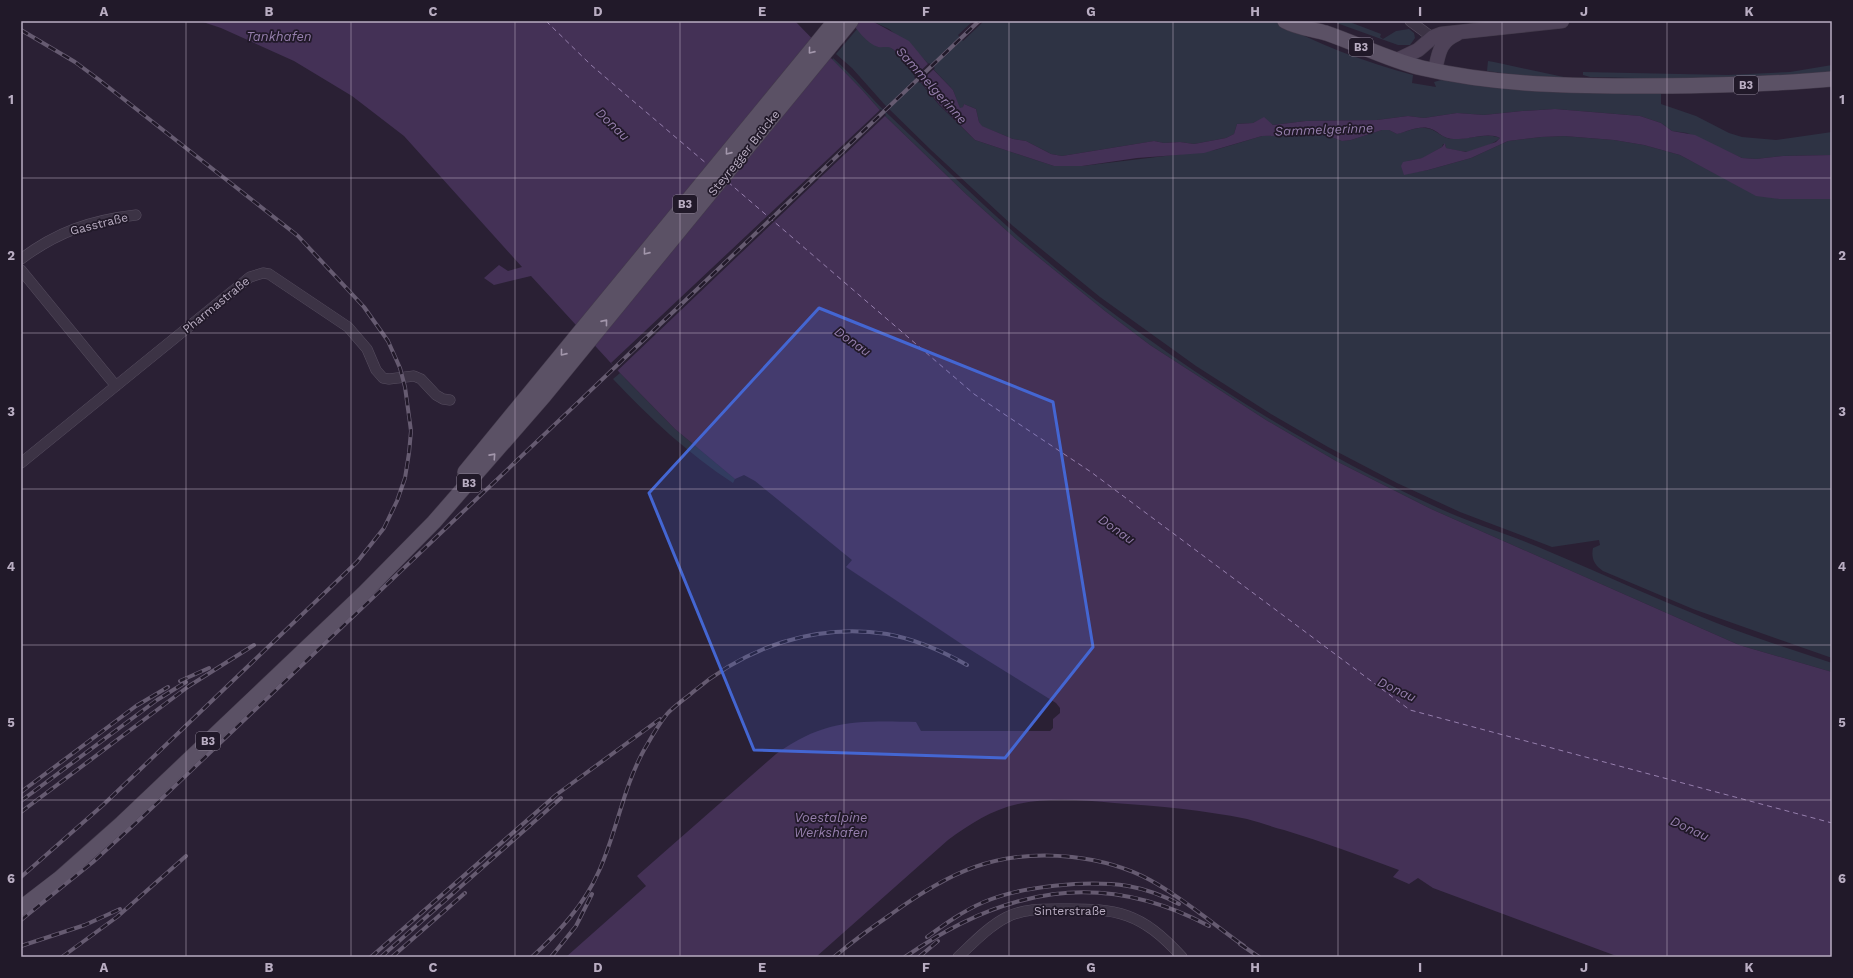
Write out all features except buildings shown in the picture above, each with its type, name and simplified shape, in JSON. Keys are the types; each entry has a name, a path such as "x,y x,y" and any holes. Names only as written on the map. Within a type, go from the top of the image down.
{"main road":[{"name":"Steyregger Brücke","path":"540,391 835,21"},
{"name":"Steyregger Brücke","path":"540,391 851,21"},
{"name":"B3","path":"1285,21 1293,25 1326,33 1397,60 1428,69 1491,80 1574,85 1726,85 1832,80"},
{"name":"B3","path":"1309,21 1326,33"},
{"name":"B3","path":"21,896 115,817 374,570 426,517 540,391"},
{"name":"B3","path":"21,908 60,878 122,823 385,572 434,522 540,391"}],"street":[{"path":"1410,21 1437,41"},
{"path":"1428,69 1428,45 1463,31 1562,21"},
{"path":"1397,60 1437,41"},
{"name":"Gasstraße","path":"21,259 42,244 69,230 109,219 136,214"},
{"path":"21,270 116,386"},
{"name":"Pharmastraße","path":"21,463 250,277 263,273 269,274 348,327 367,349 376,370 383,378 389,379 414,376 421,379 436,395 442,399 450,400"},
{"name":"Sinterstraße","path":"958,957 993,926 1008,917 1037,910 1093,908 1124,913 1138,919 1162,936 1182,957"}],"highlighted area":[{"path":"819,308 1053,402 1093,647 1005,758 754,750 649,493"}],"shaded area":[{"path":"872,21 973,21 958,35 963,41 984,21 1275,21 1308,38 1342,52 1413,75 1412,83 1436,87 1434,82 1441,80 1498,88 1661,92 1661,104 1696,116 1729,133 1742,137 1776,140 1832,132 1832,155 1783,156 1756,159 1742,158 1687,133 1672,131 1661,123 1640,116 1555,109 1484,115 1457,113 1424,118 1408,116 1377,120 1306,121 1273,125 1264,118 1253,123 1237,124 1234,134 1226,138 1194,144 1180,142 1164,143 1154,141 1062,156 1051,154 1026,141 1013,139 981,126 976,109 964,104 960,109 953,90 920,55 889,29"},
{"path":"1331,21 1347,21 1381,34 1380,37 1383,39 1396,31 1409,29 1414,33 1415,38 1410,45 1398,45"},
{"path":"857,29 878,47 890,47 894,50 939,105 975,140 1054,166 1082,166 1215,150 1262,136 1326,135 1342,141 1351,140 1382,130 1389,130 1397,134 1414,129 1429,128 1449,139 1483,136 1495,136 1500,138 1485,147 1468,152 1446,148 1446,145 1443,144 1442,147 1423,158 1408,161 1404,174 1428,170 1471,158 1508,141 1564,136 1614,140 1644,145 1680,155 1741,187 1779,199 1832,199 1832,658 1693,609 1603,571 1595,564 1592,555 1593,548 1600,545 1599,540 1552,547 1460,512 1397,483 1328,447 1271,414 1196,366 1100,297 1013,226 885,105 852,68 836,54"},
{"path":"833,58 883,110 1048,262 1113,314 1201,375 1246,404 1339,458 1434,506 1536,546 1714,622 1832,663 1832,672 1739,645 1431,509 1336,461 1266,420 1150,345 1105,311 1016,239 967,195 885,116 863,91 832,60"},
{"path":"1488,61 1573,79 1524,76 1487,71"},
{"path":"1832,65 1832,74 1678,79 1590,77 1583,75 1583,72 1728,75 1790,72"},
{"path":"620,373 675,429 735,479 733,483 700,460 641,407 613,379"}],"water":[{"path":"200,21 795,21 863,91 885,116 967,195 1016,239 1105,311 1150,345 1266,420 1336,461 1431,509 1739,645 1832,672 1832,957 1619,957 1433,888 1418,878 1409,884 1393,877 1399,870 1313,839 1252,820 1181,809 1090,801 1042,800 1018,804 999,810 973,823 948,840 816,957 566,957 646,886 637,876 776,754 810,734 843,724 859,722 916,722 921,731 1050,731 1053,728 1053,719 1060,713 1060,708 1056,703 966,647 846,567 852,560 755,481 744,475 735,479 675,429 620,373 531,276 494,285 484,278 499,265 508,271 522,267 404,136 352,96 294,61 221,28"},
{"name":"Sammelgerinne","path":"850,21 872,21 909,41 928,64 953,90 960,108 963,107 964,104 976,109 979,122 982,126 1013,139 1026,141 1051,154 1062,156 1154,141 1164,143 1180,142 1194,144 1226,138 1234,134 1237,124 1253,123 1264,117 1273,125 1306,121 1377,120 1408,116 1424,118 1457,113 1484,115 1555,109 1640,116 1661,123 1672,131 1695,135 1742,158 1756,159 1783,156 1832,155 1832,199 1779,199 1756,196 1680,155 1644,145 1614,140 1564,136 1508,141 1471,158 1404,175 1401,166 1403,162 1422,158 1442,147 1445,143 1446,148 1466,152 1496,142 1500,138 1495,136 1485,136 1453,139 1444,137 1428,128 1416,128 1397,134 1389,130 1382,130 1351,140 1342,141 1326,135 1262,136 1204,153 1137,158 1082,166 1054,166 975,140 939,104 892,48 878,47 870,43 862,36"}],"pier":[{"path":"929,63 935,68 919,83 914,77"},
{"path":"881,109 886,115 616,372 611,366 613,365 611,363"}],"ferry route":[{"path":"546,21 591,65 707,164"},
{"path":"728,182 974,394 1091,472 1410,710 1832,823"}],"railway":[{"path":"21,920 93,862 138,821 979,21"},
{"path":"21,30 75,62 98,79 298,236 364,307 388,341 400,368 405,387 411,431 405,478 397,501 384,528 357,562 103,805 21,877"},
{"path":"532,957 552,938 570,917 593,883 611,841 625,794 637,764 658,727 673,708 714,676 736,662 783,642 834,632 860,631 897,636 928,646 967,665"},
{"path":"21,812 189,686 254,645"},
{"path":"180,681 209,668"},
{"path":"21,801 157,700 186,682"},
{"path":"21,792 136,706 168,687"},
{"path":"371,957 556,795 660,719"},
{"path":"381,957 561,798"},
{"path":"834,957 912,900 954,876 997,860 1045,855 1092,860 1141,875 1174,895 1244,946"},
{"path":"62,957 117,917 186,856"},
{"path":"927,937 961,914 984,902 999,896 1035,888 1074,884 1112,884 1141,889 1179,904"},
{"path":"905,957 942,934 979,915 1016,902 1053,894 1091,892 1129,897 1169,908 1209,926"},
{"path":"392,957 465,893"},
{"path":"551,957 576,926 592,894"},
{"path":"21,946 85,925 120,909"},
{"path":"919,957 938,941"},
{"path":"1240,944 1259,957"}],"water label":[{"name":"Tankhafen","path":"279,36"},
{"name":"Donau","path":"613,124"},
{"name":"Donau","path":"853,341"},
{"name":"Donau","path":"1117,529"},
{"name":"Donau","path":"1397,689"},
{"name":"Voestalpine Werkshafen","path":"831,824"},
{"name":"Donau","path":"1690,828"}]}
